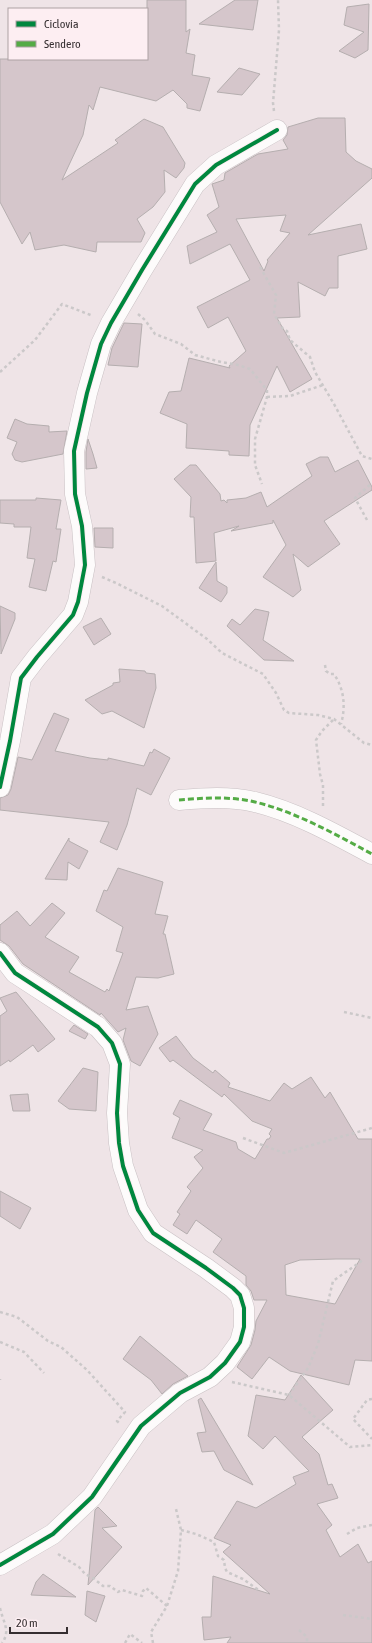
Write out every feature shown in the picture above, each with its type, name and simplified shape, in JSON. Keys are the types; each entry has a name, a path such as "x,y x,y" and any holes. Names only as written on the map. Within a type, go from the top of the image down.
{"street":[{"path":"0,787 22,678 37,656 73,615 78,602 85,565 82,526 75,494 74,450 94,367 102,344 111,323 195,184 216,165 277,130"},
{"path":"178,800 214,798 254,802 286,812 334,833 372,854"},
{"path":"0,953 15,973 98,1027 112,1043 120,1064 117,1113 119,1143 125,1173 138,1210 153,1233 206,1268 240,1294 244,1308 244,1327 240,1342 225,1363 210,1377 180,1393 140,1426 92,1496 53,1534 0,1565"}],"path":[{"path":"277,130 273,103 279,30 278,0"},
{"path":"260,267 276,295 274,314 283,329 287,331 290,340 310,356 314,372 362,456 372,459"},
{"path":"124,302 145,320 155,334 181,344 195,355 238,365 250,370 267,390 267,397 255,439 255,465 262,484"},
{"path":"0,372 35,340 62,304 111,323"},
{"path":"267,397 290,396 322,385"},
{"path":"367,520 355,498 372,483"},
{"path":"85,565 96,574 116,582 162,606 222,653 263,674 276,693 284,710 289,713 318,715 334,719 364,743 372,745"},
{"path":"325,665 326,671 330,674 334,674 338,680 343,697 344,706 341,724"},
{"path":"334,719 322,731 316,740 320,774 323,785 323,807 334,833"},
{"path":"344,1012 372,1018"},
{"path":"243,1138 284,1153 372,1128"},
{"path":"289,1395 308,1368 318,1344 333,1281 363,1260"},
{"path":"0,1312 18,1317 48,1341 61,1347 83,1366 125,1412 117,1421 134,1435"},
{"path":"0,1342 24,1352 44,1373"},
{"path":"210,1377 289,1395 350,1447 372,1444"},
{"path":"372,1399 368,1400 353,1419 372,1439"},
{"path":"153,1643 151,1632 167,1606 178,1571 181,1530 176,1509"},
{"path":"347,1534 357,1528 372,1525"},
{"path":"181,1530 196,1534 214,1542 218,1556 224,1560 227,1572 243,1579 260,1591"},
{"path":"43,1541 60,1555 79,1567 84,1574 93,1578 103,1586 110,1586 118,1592 122,1590 142,1596 143,1590 146,1588 167,1606"},
{"path":"0,1608 7,1628 6,1637 2,1643"},
{"path":"343,1615 372,1619"},
{"path":"299,1630 308,1637 307,1643"},
{"path":"125,1643 130,1634 142,1643"}],"building":[{"path":"147,0 186,0 186,32 190,29 186,53 195,55 192,75 210,78 200,111 187,108 187,104 173,90 156,101 100,87 93,110 89,105 83,135 62,180 118,143 115,140 144,119 163,127 185,163 184,168 176,178 164,170 165,192 153,207 137,219 145,233 141,242 97,242 96,252 64,245 35,250 30,232 22,244 0,202 0,59 148,60"},
{"path":"235,0 258,0 253,30 199,24"},
{"path":"369,4 368,50 355,58 339,51 364,32 344,25 347,7"},
{"path":"239,68 260,74 242,95 217,92"},
{"path":"318,118 345,118 346,152 356,161 372,169 372,178 308,235 361,224 367,249 338,256 338,288 329,288 325,296 298,282 300,317 277,318 312,379 290,392 277,366 250,425 249,456 229,455 229,451 186,448 187,424 160,413 169,392 181,391 189,358 230,368 229,366 246,351 228,317 208,328 197,307 250,280 230,244 190,264 187,246 217,232 207,215 219,207 212,184 224,180 225,173 258,154 288,149 283,140 287,135 288,127","holes":["286,215 280,231 290,233 267,260 268,261 264,271 236,219"]},
{"path":"124,323 142,324 138,367 108,365 112,348"},
{"path":"15,419 27,424 49,426 49,432 67,431 63,454 22,462 15,460 12,454 17,442 7,438"},
{"path":"88,439 93,454 97,468 86,469"},
{"path":"320,457 328,457 335,472 358,460 372,487 372,490 324,521 340,544 308,567 293,554 301,590 293,597 263,577 286,545 273,520 273,523 231,531 239,526 214,533 216,561 196,563 194,517 190,517 191,497 174,479 190,465 196,465 220,494 221,501 224,500 227,503 227,500 246,498 261,492 267,507 312,476 306,464"},
{"path":"36,498 61,500 56,529 61,529 56,562 53,561 46,591 29,587 35,559 27,558 31,527 14,527 14,524 0,523 0,500 36,500"},
{"path":"94,528 113,528 113,548 95,547"},
{"path":"216,562 217,581 227,587 227,593 221,602 199,588"},
{"path":"0,606 15,613 15,619 1,654"},
{"path":"255,609 269,612 263,640 294,661 264,660 227,626 232,619 240,625"},
{"path":"101,618 111,634 94,645 83,627"},
{"path":"119,669 145,671 146,673 155,674 156,688 144,728 112,711 102,714 85,700 113,685 113,683 120,682"},
{"path":"54,713 69,719 55,751 90,758 108,760 108,758 144,766 150,752 152,753 154,749 170,758 151,795 137,788 127,825 117,850 100,842 109,822 0,810 0,798 8,795 11,789 18,757 32,760"},
{"path":"69,838 69,841 88,851 79,869 68,862 67,880 45,879"},
{"path":"118,868 163,882 155,914 168,916 163,934 165,934 174,974 158,978 136,977 126,1010 148,1006 158,1034 140,1066 131,1061 123,1040 126,1028 118,1032 101,1013 100,1015 23,964 9,946 0,940 0,925 17,911 30,926 52,903 65,913 45,937 79,957 69,972 105,992 107,989 109,991 123,953 116,951 123,927 96,911 104,890 107,891"},
{"path":"16,992 55,1039 38,1052 33,1045 10,1062 9,1060 0,1066 0,1016 7,1011 0,998"},
{"path":"74,1025 88,1034 85,1039 69,1031"},
{"path":"176,1036 193,1058 213,1073 215,1070 230,1083 228,1087 270,1101 284,1083 292,1089 311,1077 325,1098 330,1092 358,1139 372,1139 372,1361 355,1360 349,1385 290,1371 269,1357 252,1379 237,1367 251,1345 256,1321 267,1300 254,1300 251,1291 246,1285 246,1276 213,1252 222,1239 196,1220 187,1234 173,1225 180,1214 177,1212 191,1191 187,1187 203,1168 194,1157 203,1150 172,1138 180,1118 173,1114 180,1100 212,1114 203,1130 236,1142 238,1149 255,1159 267,1139 271,1136 269,1134 272,1129 252,1121 224,1094 222,1097 173,1060 170,1062 159,1048","holes":["360,1259 335,1304 286,1295 285,1265 300,1260"]},
{"path":"83,1068 98,1072 96,1111 69,1109 58,1101"},
{"path":"28,1094 30,1111 13,1111 10,1095"},
{"path":"0,1191 31,1208 20,1229 0,1216"},
{"path":"140,1336 188,1376 173,1384 162,1394 151,1380 123,1359"},
{"path":"301,1375 333,1410 302,1437 319,1454 328,1485 332,1484 338,1498 317,1504 332,1525 326,1530 340,1557 358,1544 368,1563 372,1561 372,1643 227,1643 231,1637 204,1640 202,1617 211,1617 213,1576 270,1594 223,1552 231,1545 214,1538 237,1501 256,1508 296,1484 293,1477 309,1471 275,1436 263,1449 248,1436 256,1395 285,1400"},
{"path":"201,1398 253,1485 224,1470 214,1451 202,1452 197,1433 206,1432 198,1400"},
{"path":"98,1507 117,1526 102,1528 122,1547 88,1585 95,1510"},
{"path":"43,1574 76,1597 31,1595 36,1582"},
{"path":"87,1591 105,1596 96,1622 85,1615"}],"marked path":[{"path":"179,800 226,798 246,800 270,806 330,831 372,854"}],"cycle path":[{"path":"0,787 21,678 73,615 78,602 85,565 82,526 75,494 74,451 87,393 101,344 111,323 142,270 195,184 216,165 277,130"},
{"path":"0,953 15,973 98,1027 112,1043 120,1064 117,1113 119,1143 123,1166 138,1210 153,1233 233,1288 240,1295 244,1308 244,1327 240,1342 225,1363 210,1377 180,1393 141,1426 92,1497 53,1534 0,1565"}]}
